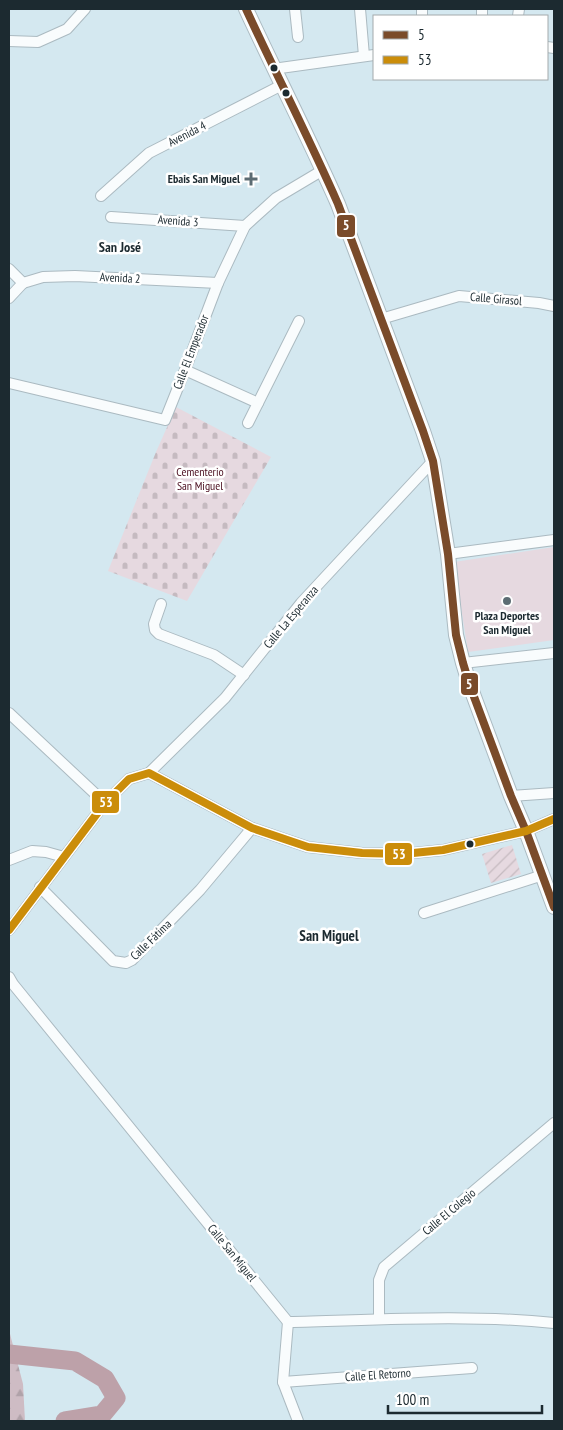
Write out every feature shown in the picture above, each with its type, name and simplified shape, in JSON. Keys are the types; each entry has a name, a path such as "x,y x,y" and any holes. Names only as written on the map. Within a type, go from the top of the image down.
{"main road":[{"path":"246,9 338,204 433,461 448,554 456,635 463,663 510,796 526,831 554,908"}],"street":[{"path":"9,41 38,42 67,29 85,9"},
{"path":"295,9 298,37"},
{"path":"274,69 369,55 360,9"},
{"name":"Avenida 4","path":"100,196 149,153 282,85"},
{"name":"Calle El Emperador","path":"9,383 164,420 218,283 245,226 276,198 323,170"},
{"name":"Avenida 3","path":"111,217 245,226"},
{"path":"9,269 23,283 9,298"},
{"name":"Avenida 2","path":"23,283 43,277 75,276 218,283"},
{"name":"Calle Girasol","path":"381,319 459,296 540,303 554,306"},
{"path":"248,424 300,321"},
{"path":"185,370 258,403"},
{"name":"Calle La Esperanza","path":"149,773 225,698 301,603 433,461"},
{"path":"448,554 554,540"},
{"path":"162,604 154,624 158,634 214,656 244,675"},
{"path":"463,663 554,653"},
{"path":"9,713 105,803"},
{"path":"9,930 105,803 129,779 149,773 252,828 308,847 362,853 403,854 443,850 526,831 554,819"},
{"path":"510,796 554,793"},
{"name":"Calle Fátima","path":"40,887 113,961 126,963 132,960 200,890 252,828"},
{"path":"9,860 32,851 46,852 64,857"},
{"path":"424,913 542,875"},
{"name":"Calle San Miguel","path":"9,977 12,984 288,1322"},
{"name":"Calle El Colegio","path":"379,1319 379,1280 384,1267 554,1123"},
{"path":"298,1421 283,1382 288,1322 515,1318 554,1322"},
{"name":"Calle El Retorno","path":"283,1382 472,1368"}],"green space":[{"name":"Cementerio San Miguel","path":"176,407 271,457 187,601 108,571"},
{"name":"Plaza Deportes San Miguel","path":"554,547 554,640 468,652 454,562"},
{"path":"512,845 521,874 491,883 482,854"},
{"path":"9,1330 23,1384 25,1421 9,1421"}],"waterway":[{"path":"9,1354 75,1361 105,1379 116,1398 102,1415 65,1421"}],"transit line":[{"name":"5","path":"246,9 338,204 423,431 433,461 448,554 456,635 463,663 511,796 554,907"},
{"name":"53","path":"9,930 105,803 129,779 149,773 252,828 308,847 362,853 403,854 443,850 526,831 554,819"}],"place":[{"name":"Ebais San Miguel","path":"251,179"},
{"name":"Plaza Deportes San Miguel","path":"507,601"}],"district":[{"name":"San José","path":"120,247"},
{"name":"San Miguel","path":"329,936"}]}
